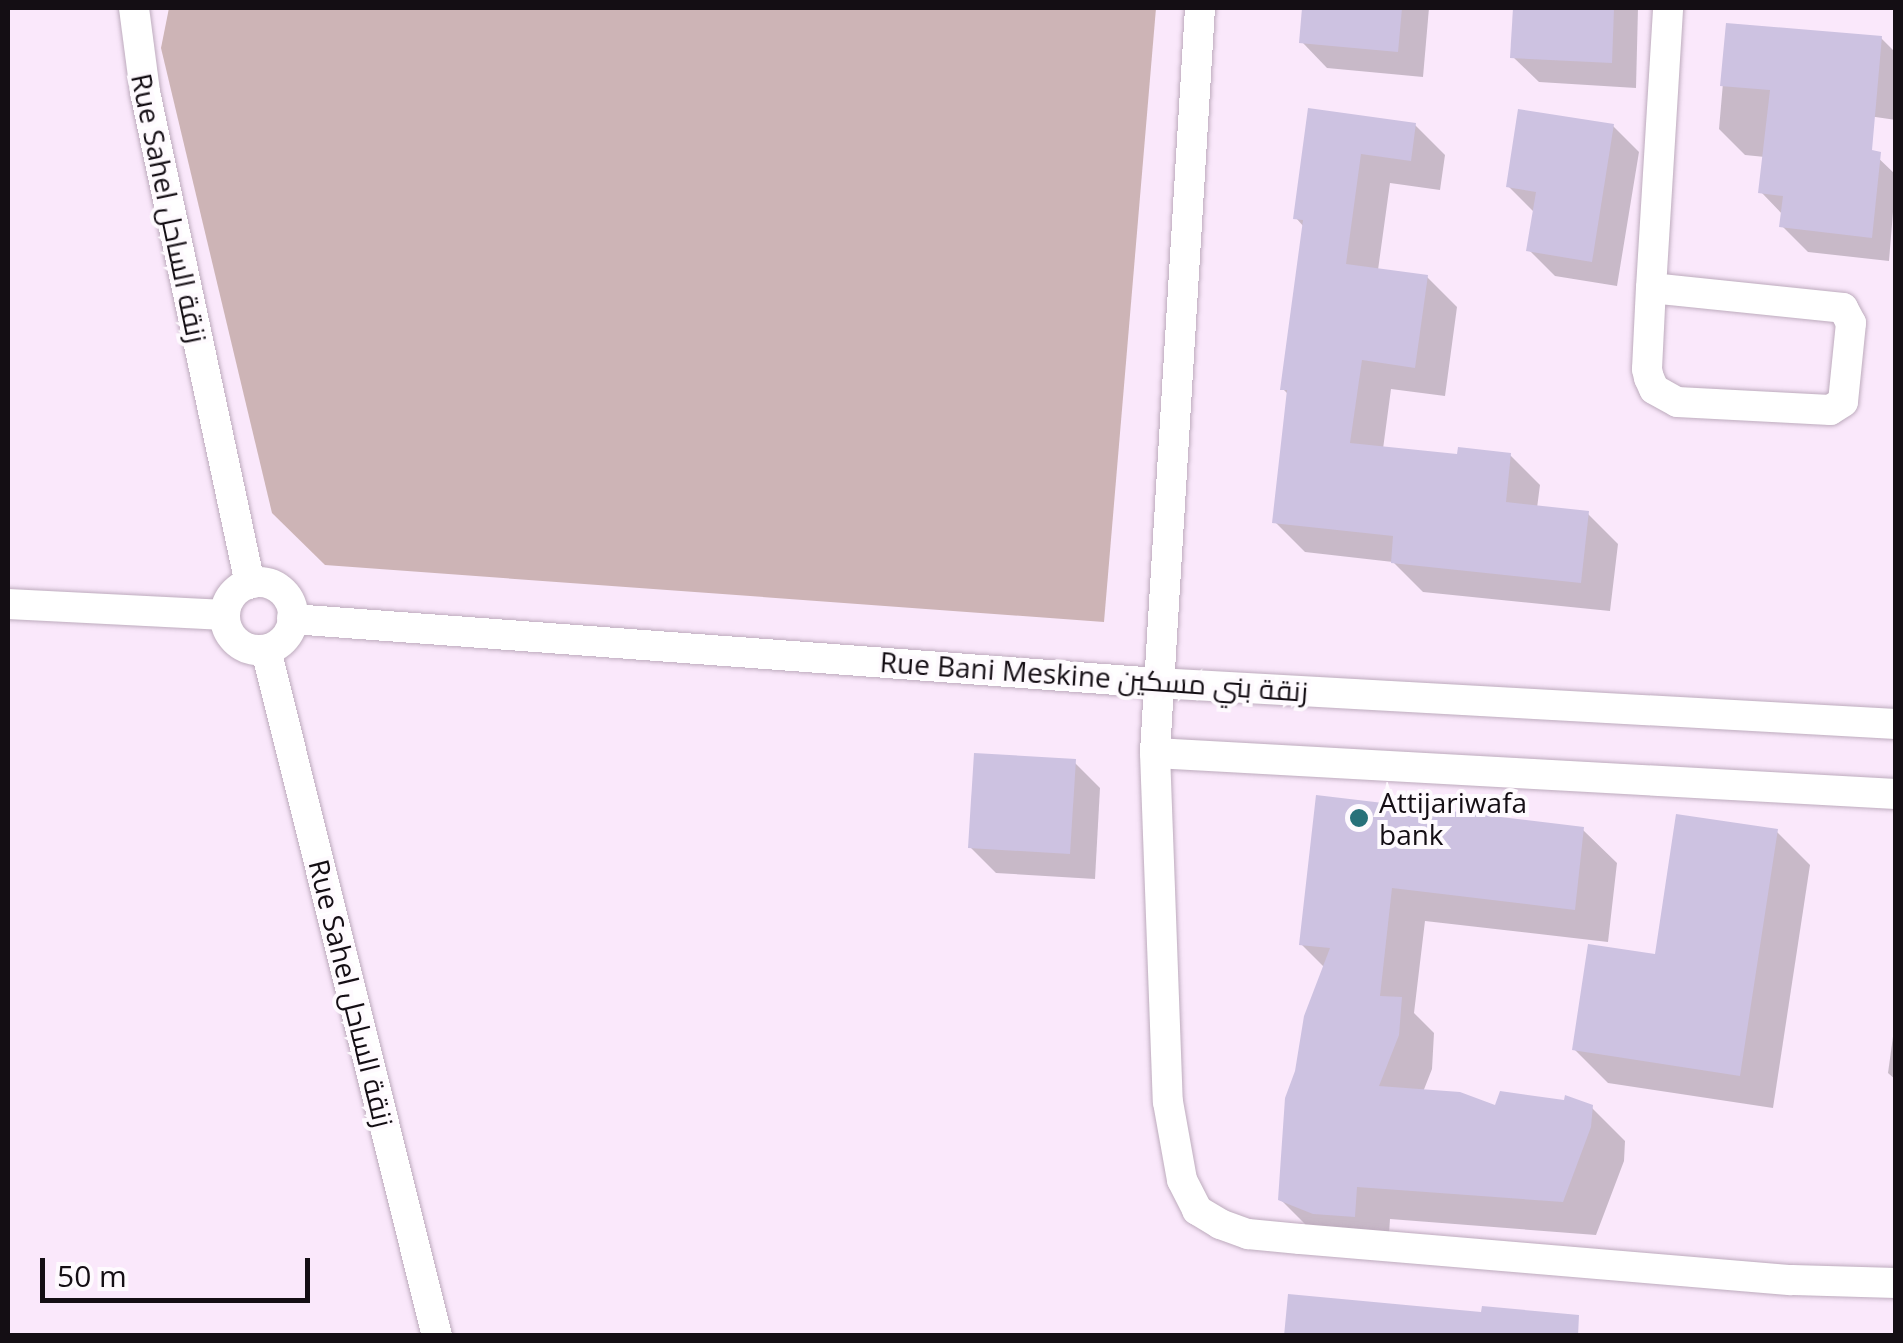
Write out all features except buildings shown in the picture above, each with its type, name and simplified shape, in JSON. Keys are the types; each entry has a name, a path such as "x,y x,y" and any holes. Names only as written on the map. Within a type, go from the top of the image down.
{"street":[{"name":"Rue Sahel زنقة الساحل","path":"134,8 145,92 250,584"},
{"path":"1200,8 1157,684 1156,753 1168,1102 1182,1180 1197,1210 1248,1234 1283,1238 1791,1280 1896,1283"},
{"path":"1651,288 1842,308 1851,323 1843,402 1830,410 1677,402 1654,390 1647,368 1651,288 1668,8"},
{"path":"250,584 269,584 288,599 292,618 288,635 266,650 242,647 233,639 224,616 234,592 250,584"},
{"path":"8,604 224,616"},
{"name":"Rue Bani Meskine زنقة بني مسكين","path":"292,618 1157,684 1896,724"},
{"name":"Rue Sahel زنقة الساحل","path":"266,650 437,1336"},
{"path":"1156,753 1896,794"}],"shaded area":[{"path":"169,8 1156,8 1104,622 325,565 272,513 161,48"}],"place":[{"name":"Attijariwafa bank","path":"1359,818"}]}
